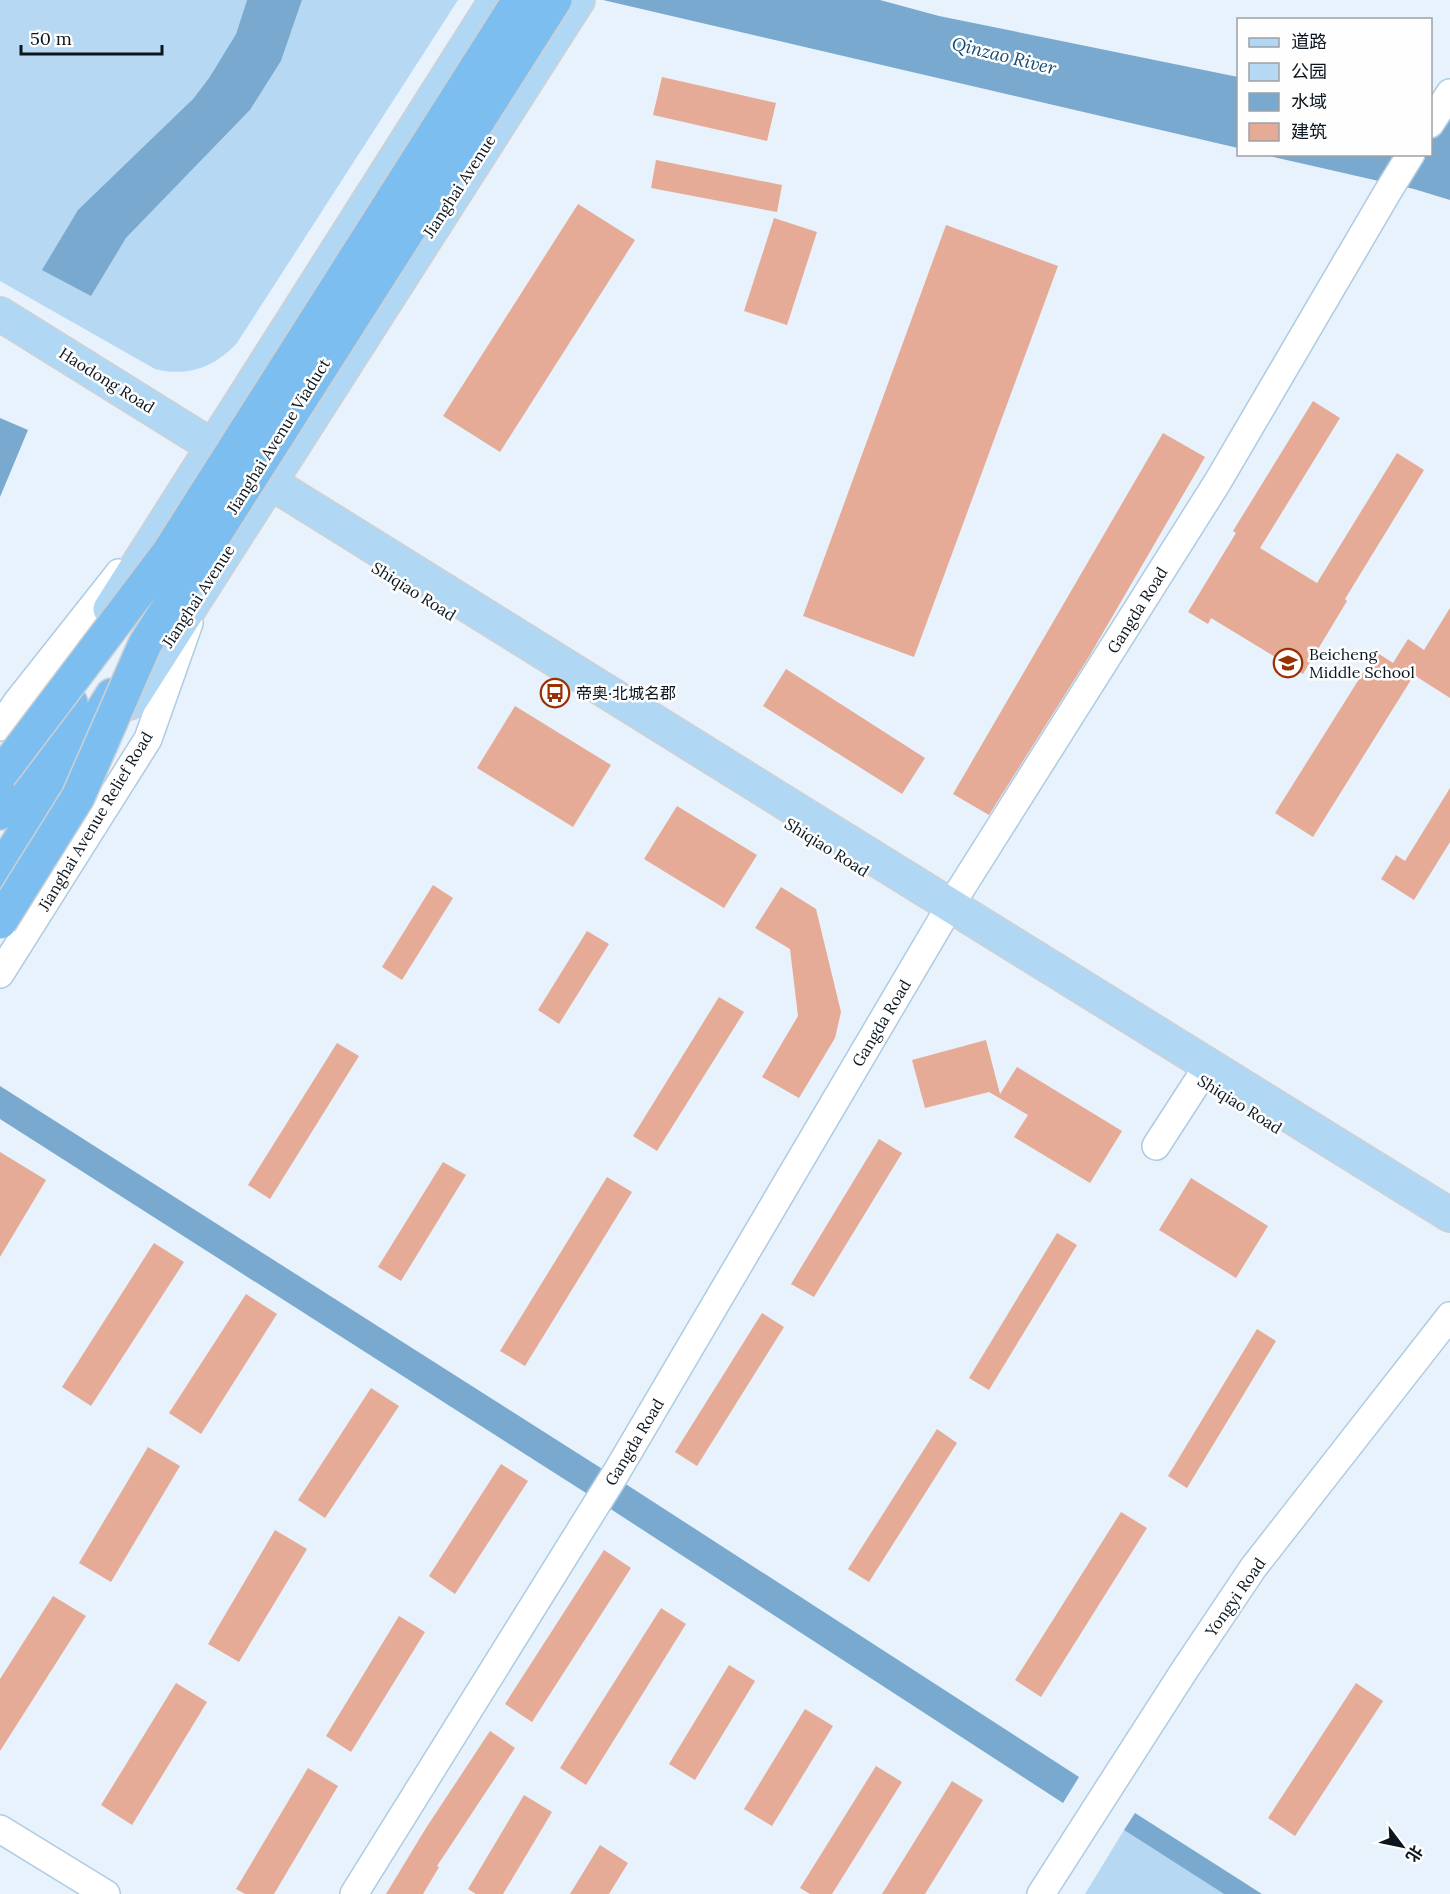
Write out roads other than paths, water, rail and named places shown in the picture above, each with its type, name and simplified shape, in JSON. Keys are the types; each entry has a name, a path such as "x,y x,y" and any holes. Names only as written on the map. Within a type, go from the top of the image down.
{"highway":[{"name":"Jianghai Avenue Viaduct","path":"0,813 519,0"},
{"name":"Jianghai Avenue Viaduct","path":"0,871 145,644 567,4"},
{"path":"0,775 168,553"},
{"path":"0,922 78,797 145,644"}],"main road":[{"path":"0,781 496,0"},
{"name":"Jianghai Avenue","path":"0,904 267,488 567,4"},
{"name":"Haodong Road","path":"0,314 210,451"},
{"name":"Haodong Road","path":"0,338 210,451"},
{"name":"Shiqiao Road","path":"210,451 640,732 947,912 1204,1071 1450,1215"},
{"name":"Shiqiao Road","path":"1204,1071 1450,1234"}],"street":[{"path":"1432,122 1448,98"},
{"name":"Gangda Road","path":"354,1894 616,1473 947,912 1217,483 1410,156"},
{"path":"0,727 103,592 179,500"},
{"name":"Jianghai Avenue Relief Road","path":"0,974 148,739 200,593"},
{"path":"1156,1146 1204,1071"},
{"name":"Yongyi Road","path":"1041,1894 1253,1568 1450,1316"},
{"path":"0,1829 106,1894"}],"water":[{"path":"247,0 302,0 281,61 250,110 126,238 91,296 42,270 78,210 193,99 209,78 236,34"},
{"name":"Qinzao River","path":"603,0 880,0 939,16 1237,77 1237,148"},
{"path":"1432,117 1450,121 1450,200 1414,189 1269,156 1432,156"},
{"path":"0,418 28,430 0,497"},
{"path":"0,1086 604,1470 1079,1777 1063,1803 586,1493 0,1119"},
{"path":"1135,1813 1262,1894 1224,1894 1124,1830"}],"place":[{"name":"Beicheng Middle School","path":"1288,663"},
{"name":"帝奥·北城名郡","path":"555,693"}]}
